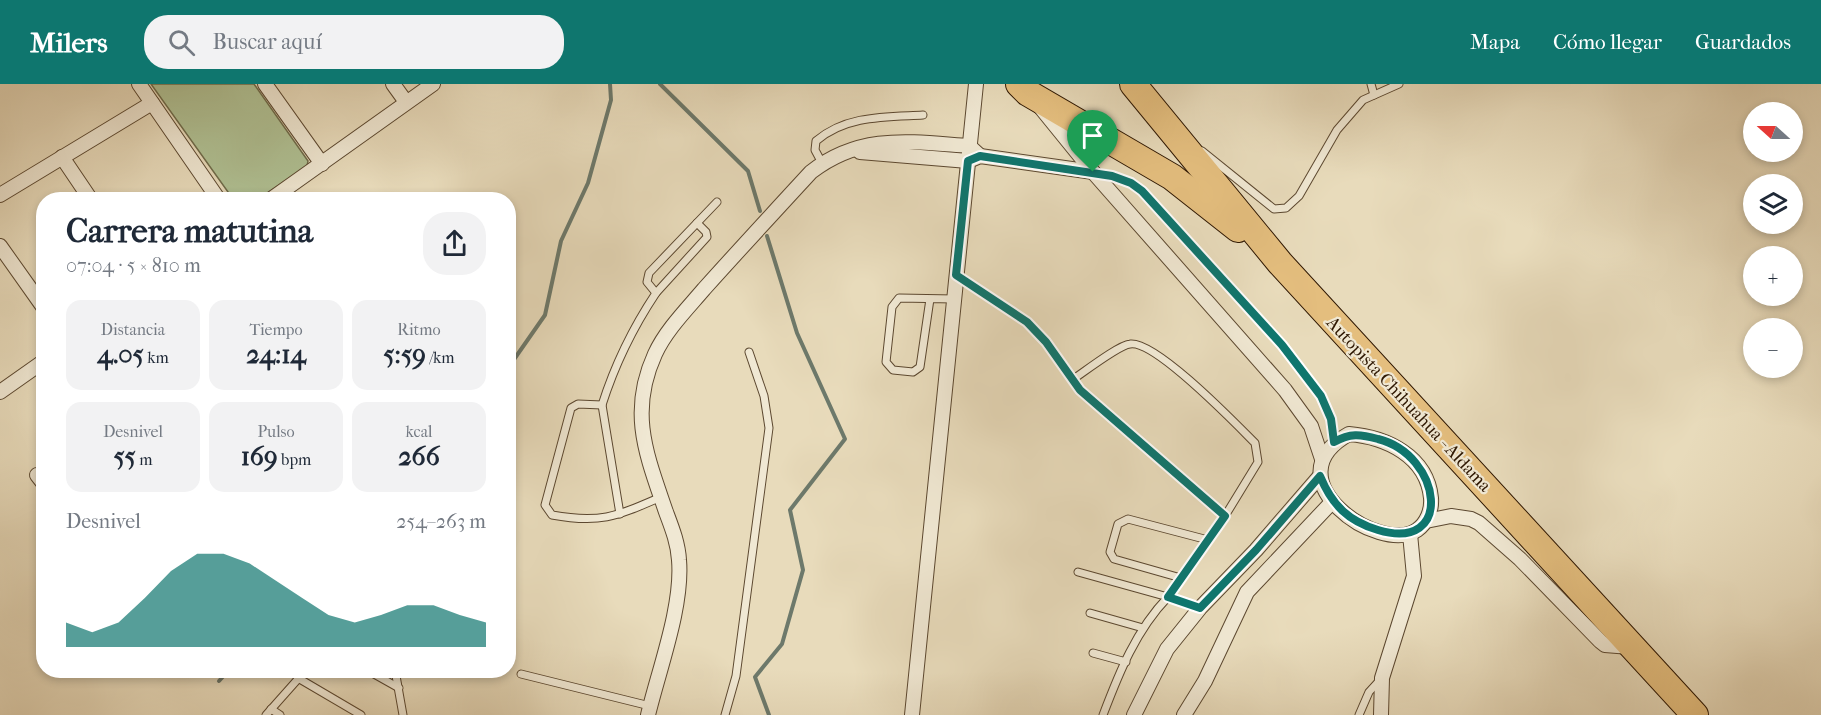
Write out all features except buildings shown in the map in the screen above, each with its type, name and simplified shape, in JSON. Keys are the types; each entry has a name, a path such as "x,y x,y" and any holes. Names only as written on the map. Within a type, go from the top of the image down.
{"highway":[{"name":"Autopista Chihuahua - Aldama","path":"1133,84 1280,263 1695,715"},
{"path":"1024,88 1172,177 1230,220 1309,295"}],"street":[{"path":"139,84 213,192"},
{"path":"265,84 322,164"},
{"path":"393,84 406,102"},
{"path":"280,192 433,84"},
{"path":"912,715 956,275 974,158 969,146 976,84"},
{"path":"1024,88 1093,172 1290,397 1311,426 1322,459 1320,476 1332,501 1346,516 1363,526 1389,533 1410,534 1426,521 1451,516 1471,519 1479,523 1520,559 1605,645 1632,647"},
{"path":"0,195 152,103"},
{"path":"649,710 676,604 679,582 677,543 644,448 641,417 647,376 656,353 678,319 811,172 822,164 846,151 879,142 969,146"},
{"path":"846,151 974,158 1093,172"},
{"path":"62,157 86,192"},
{"path":"0,246 36,297"},
{"path":"0,392 36,366"},
{"path":"1322,459 1334,442 1349,434 1383,440 1399,448 1411,457 1430,485 1431,505 1426,521"},
{"path":"1134,715 1167,648 1200,608 1256,550 1320,476"},
{"path":"1184,715 1205,681 1247,592 1332,501"},
{"path":"1382,715 1382,678 1414,576 1410,534"}],"lane":[{"path":"1371,84 1374,95"},
{"path":"1173,131 1201,149 1274,209 1280,210 1286,208 1299,196 1343,123 1363,100 1400,84"},
{"path":"822,164 815,150 816,141 842,126 871,118 923,115"},
{"path":"1093,172 1131,183 1142,191 1282,345 1324,402 1331,419 1334,442"},
{"path":"656,293 647,282 649,273 717,202"},
{"path":"620,514 602,405 634,326 656,293 707,237 706,232 697,223"},
{"path":"956,275 1012,310 1033,327 1080,390 1225,516"},
{"path":"930,299 920,367 914,372 893,370 886,362 894,303 899,298 955,299"},
{"path":"1072,380 1128,344 1134,343 1150,349 1195,385 1255,443 1257,448 1258,462 1225,516 1168,597 1154,611 1143,628 1125,662 1103,715"},
{"path":"725,715 736,676 769,428 764,396 749,351"},
{"path":"602,405 578,404 571,408 545,505 552,514 580,520 620,514 661,498"},
{"path":"1181,578 1114,559 1110,552 1118,524 1128,519 1208,540"},
{"path":"1078,572 1200,608"},
{"path":"1090,613 1143,628"},
{"path":"1094,653 1125,662"},
{"path":"521,674 649,710"},
{"path":"280,715 269,712 298,678 361,715"},
{"path":"381,678 399,688"},
{"path":"397,678 403,715"},
{"path":"1359,715 1368,692 1382,678"}],"green space":[{"path":"151,84 254,84 308,161 307,166 268,192 228,192"}],"waterway":[{"path":"516,357 545,315 561,241 588,183 611,100 610,84"},
{"path":"660,84 748,171 760,211"},
{"path":"767,236 797,333 845,439 790,510 803,570 782,644 755,677 769,715"},
{"path":"219,681 222,678"}],"route":[{"path":"980,156 1009,162 1093,172 1131,183 1142,191 1282,345 1328,408 1334,442 1349,434 1364,435 1383,440 1411,457 1420,467 1430,485 1431,505 1426,521 1419,528 1410,534 1389,533 1363,526 1346,516 1332,501 1320,476 1292,511 1200,608 1168,597 1225,516 1080,390 1046,342 1027,322 956,275 968,161 980,156"}]}
